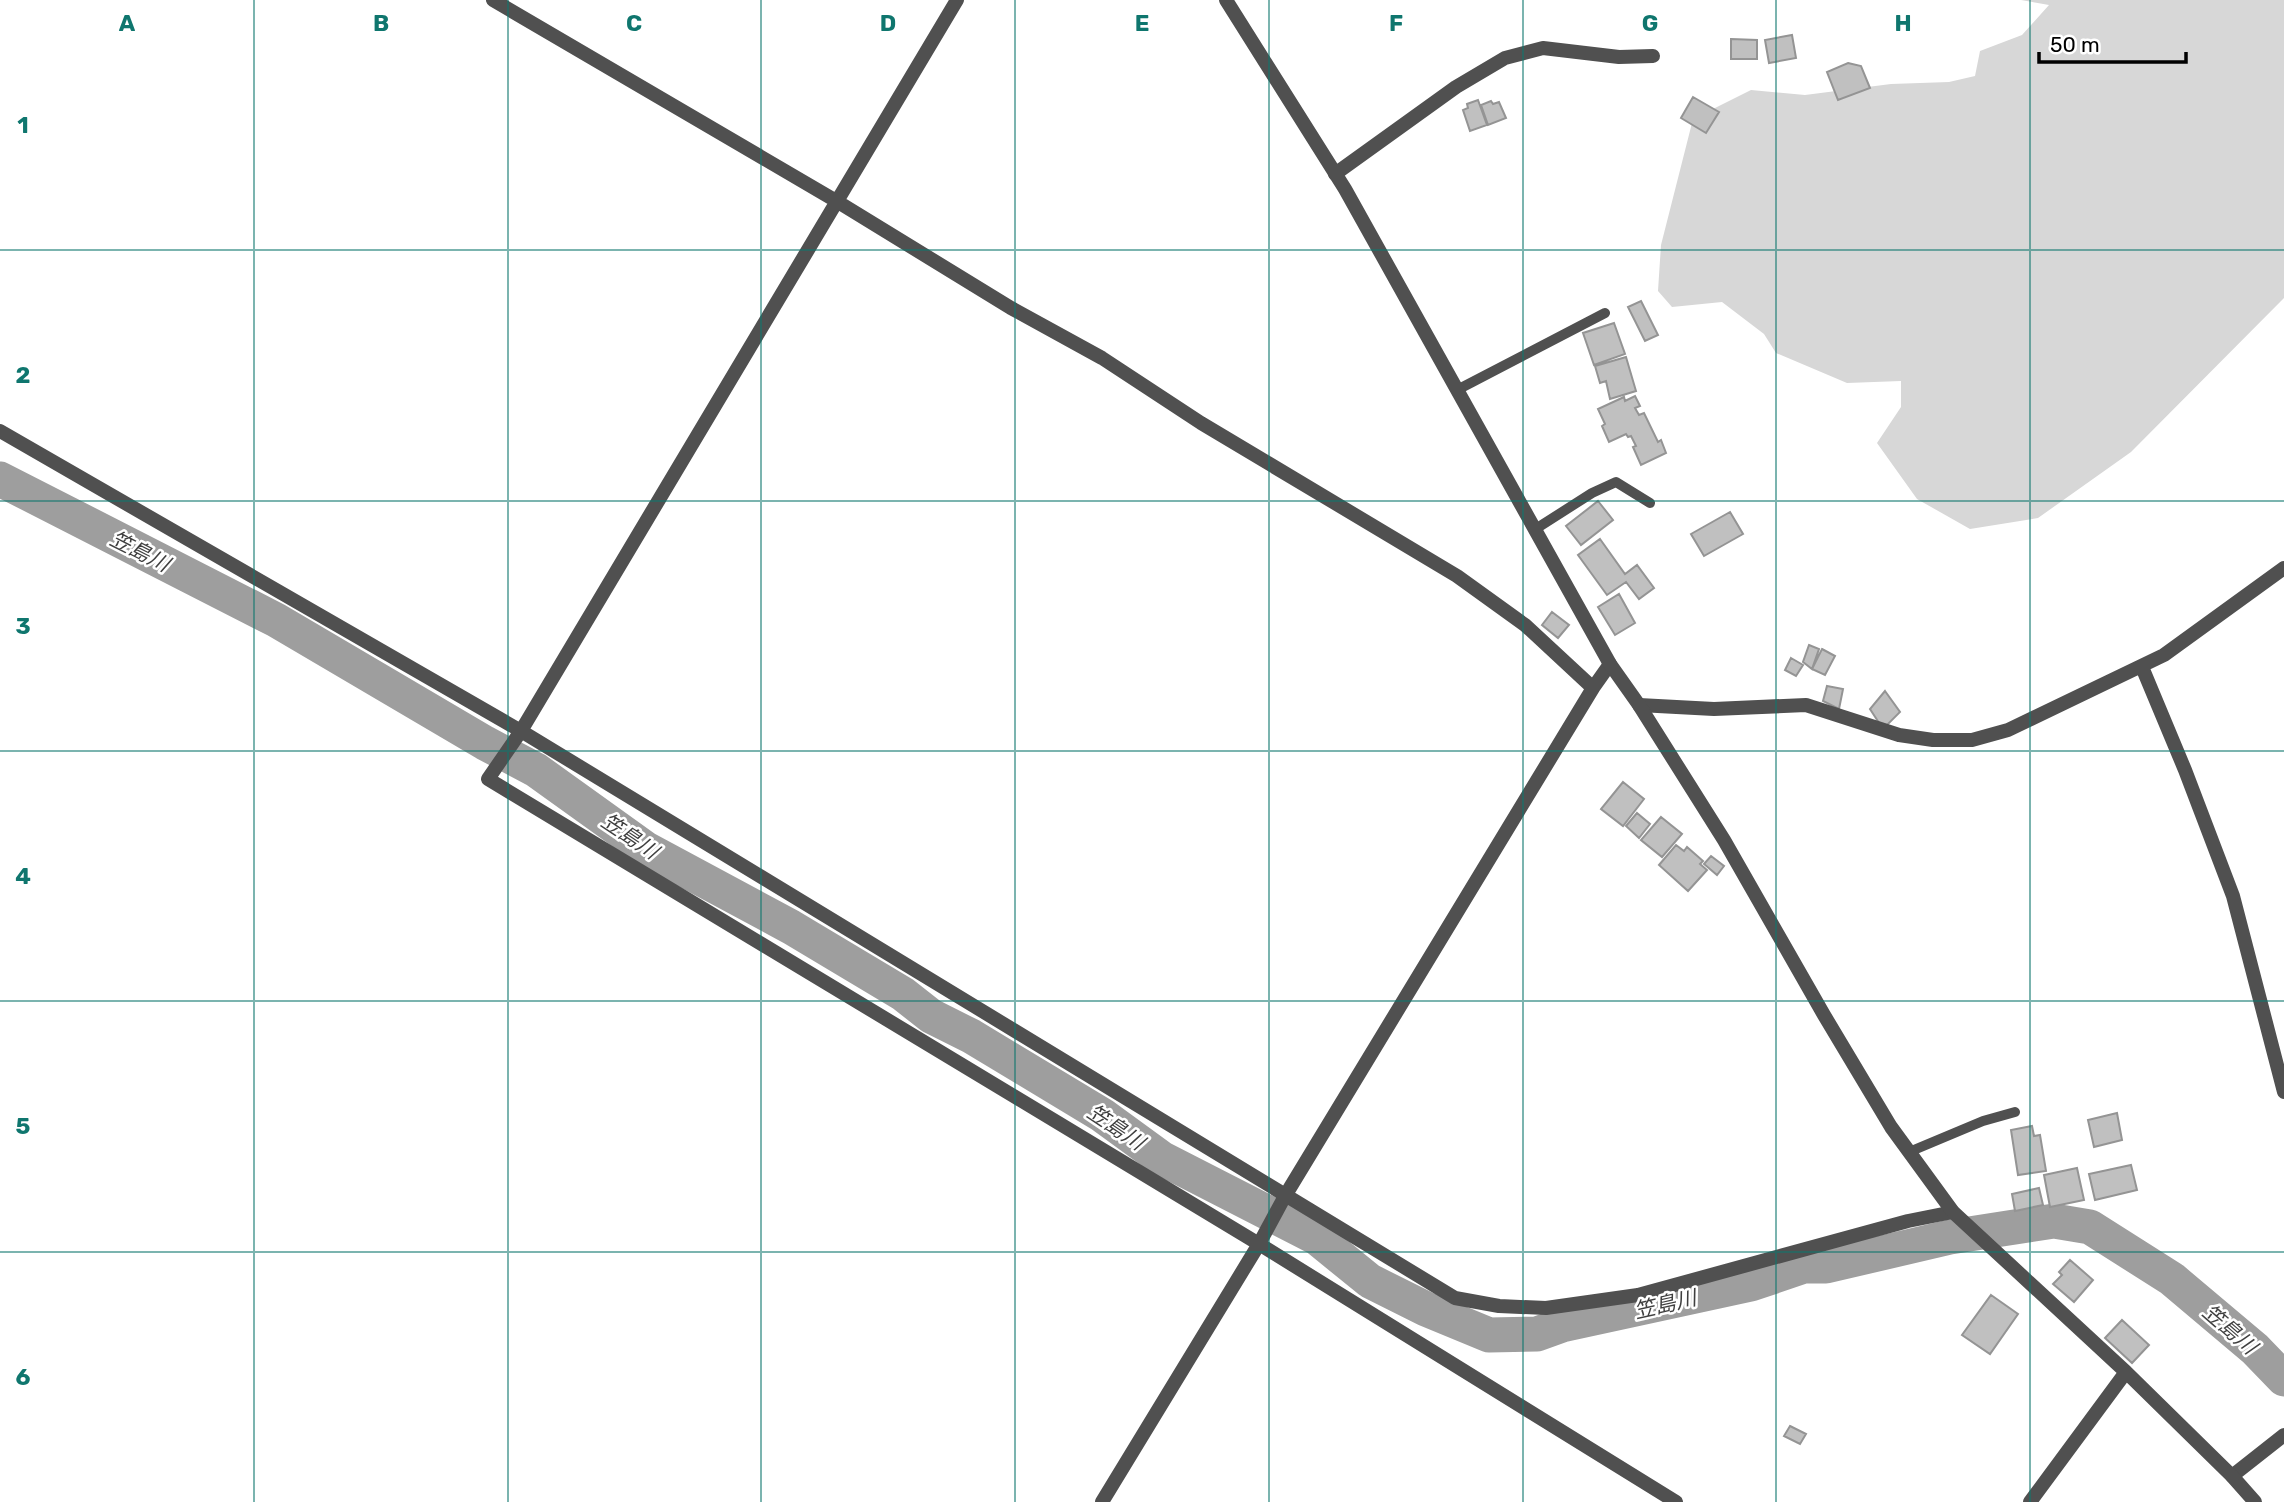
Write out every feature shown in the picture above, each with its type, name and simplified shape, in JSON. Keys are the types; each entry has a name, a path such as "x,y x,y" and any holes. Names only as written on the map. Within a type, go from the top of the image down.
{"street":[{"path":"493,0 838,202 1011,309 1102,358 1201,423 1457,576 1525,625 1593,688"},
{"path":"957,0 521,731 488,779 1259,1244 1676,1502"},
{"path":"1226,0 1335,174 1610,664 1724,840 1863,1082 1909,1152 1953,1212 2126,1372 2255,1502"},
{"path":"1335,174 1456,87 1505,58 1543,48 1619,57 1653,56"},
{"path":"0,431 521,731 1455,1298 1499,1306 1546,1308 1638,1295 1908,1221 1953,1212"},
{"path":"1639,705 1714,709 1806,705 1899,734 1933,740 1972,740 2008,730 2164,655 2284,568"},
{"path":"1102,1502 1259,1244 1285,1196 1610,664"},
{"path":"2142,667 2233,896 2284,1092"},
{"path":"2030,1502 2126,1372"},
{"path":"2232,1476 2284,1435"}],"lane":[{"path":"1457,390 1605,313"},
{"path":"1534,530 1592,493 1616,482 1650,503"},
{"path":"1909,1152 1983,1121 2015,1112"}],"shaded area":[{"path":"2021,0 2284,0 2284,298 2131,452 2038,518 1970,529 1917,499 1877,443 1901,407 1901,381 1847,383 1776,353 1764,334 1722,302 1672,307 1658,291 1661,245 1693,119 1751,90 1805,95 1891,84 1949,82 1975,76 1980,51 2022,35 2049,5"}],"building":[{"path":"1792,35 1796,58 1769,63 1765,40"},
{"path":"1731,39 1757,40 1757,59 1731,59"},
{"path":"1848,63 1861,66 1870,88 1838,100 1827,72"},
{"path":"1693,97 1719,112 1706,133 1681,118"},
{"path":"1478,100 1487,125 1470,131 1463,110 1468,108 1467,104"},
{"path":"1491,101 1493,104 1499,102 1506,118 1488,125 1481,105"},
{"path":"1641,301 1658,335 1645,341 1628,307"},
{"path":"1614,323 1625,354 1594,365 1583,333"},
{"path":"1626,357 1636,391 1610,399 1606,381 1600,383 1595,366"},
{"path":"1635,396 1640,406 1635,408 1639,415 1644,413 1666,453 1641,465 1631,436 1626,434 1609,442 1598,409 1624,397 1625,401"},
{"path":"1598,501 1613,520 1581,545 1566,526"},
{"path":"1730,512 1743,534 1704,556 1691,534"},
{"path":"1600,539 1625,574 1637,565 1654,588 1639,599 1626,582 1607,595 1578,555"},
{"path":"1619,594 1635,623 1615,635 1598,607"},
{"path":"1552,612 1569,625 1558,638 1542,625"},
{"path":"1809,645 1819,649 1812,669 1803,662"},
{"path":"1822,649 1835,656 1825,675 1812,669"},
{"path":"1791,658 1803,665 1796,676 1785,670"},
{"path":"1827,686 1843,689 1839,709 1823,701"},
{"path":"1885,691 1900,712 1883,729 1870,709"},
{"path":"1623,782 1644,799 1623,826 1601,809"},
{"path":"1637,813 1650,824 1639,838 1626,826"},
{"path":"1661,817 1682,834 1662,857 1641,840"},
{"path":"1676,845 1684,851 1687,847 1703,861 1700,864 1707,870 1688,891 1659,865"},
{"path":"1711,856 1724,866 1717,875 1704,864"},
{"path":"2117,1113 2122,1140 2094,1147 2088,1120"},
{"path":"2032,1126 2034,1136 2040,1135 2046,1171 2018,1175 2011,1130"},
{"path":"2131,1165 2137,1190 2095,1200 2089,1174"},
{"path":"2077,1168 2084,1200 2050,1207 2044,1175"},
{"path":"2039,1188 2043,1205 2015,1211 2012,1194"},
{"path":"2070,1260 2093,1280 2074,1302 2053,1284 2062,1275 2059,1272"},
{"path":"1991,1295 2018,1314 1990,1354 1962,1335"},
{"path":"2122,1320 2149,1345 2132,1363 2105,1338"},
{"path":"1790,1426 1806,1434 1800,1444 1784,1436"}],"waterway":[{"name":"笠島川","path":"0,479 276,620 536,770 646,849 791,927 903,994 931,1016 971,1036 1102,1115 1161,1158 1317,1238 1370,1281 1426,1309 1489,1335 1537,1334 1562,1325 1751,1284 1804,1266 1826,1266 1950,1237 2054,1221 2090,1227 2172,1279 2255,1349 2284,1379"}]}
